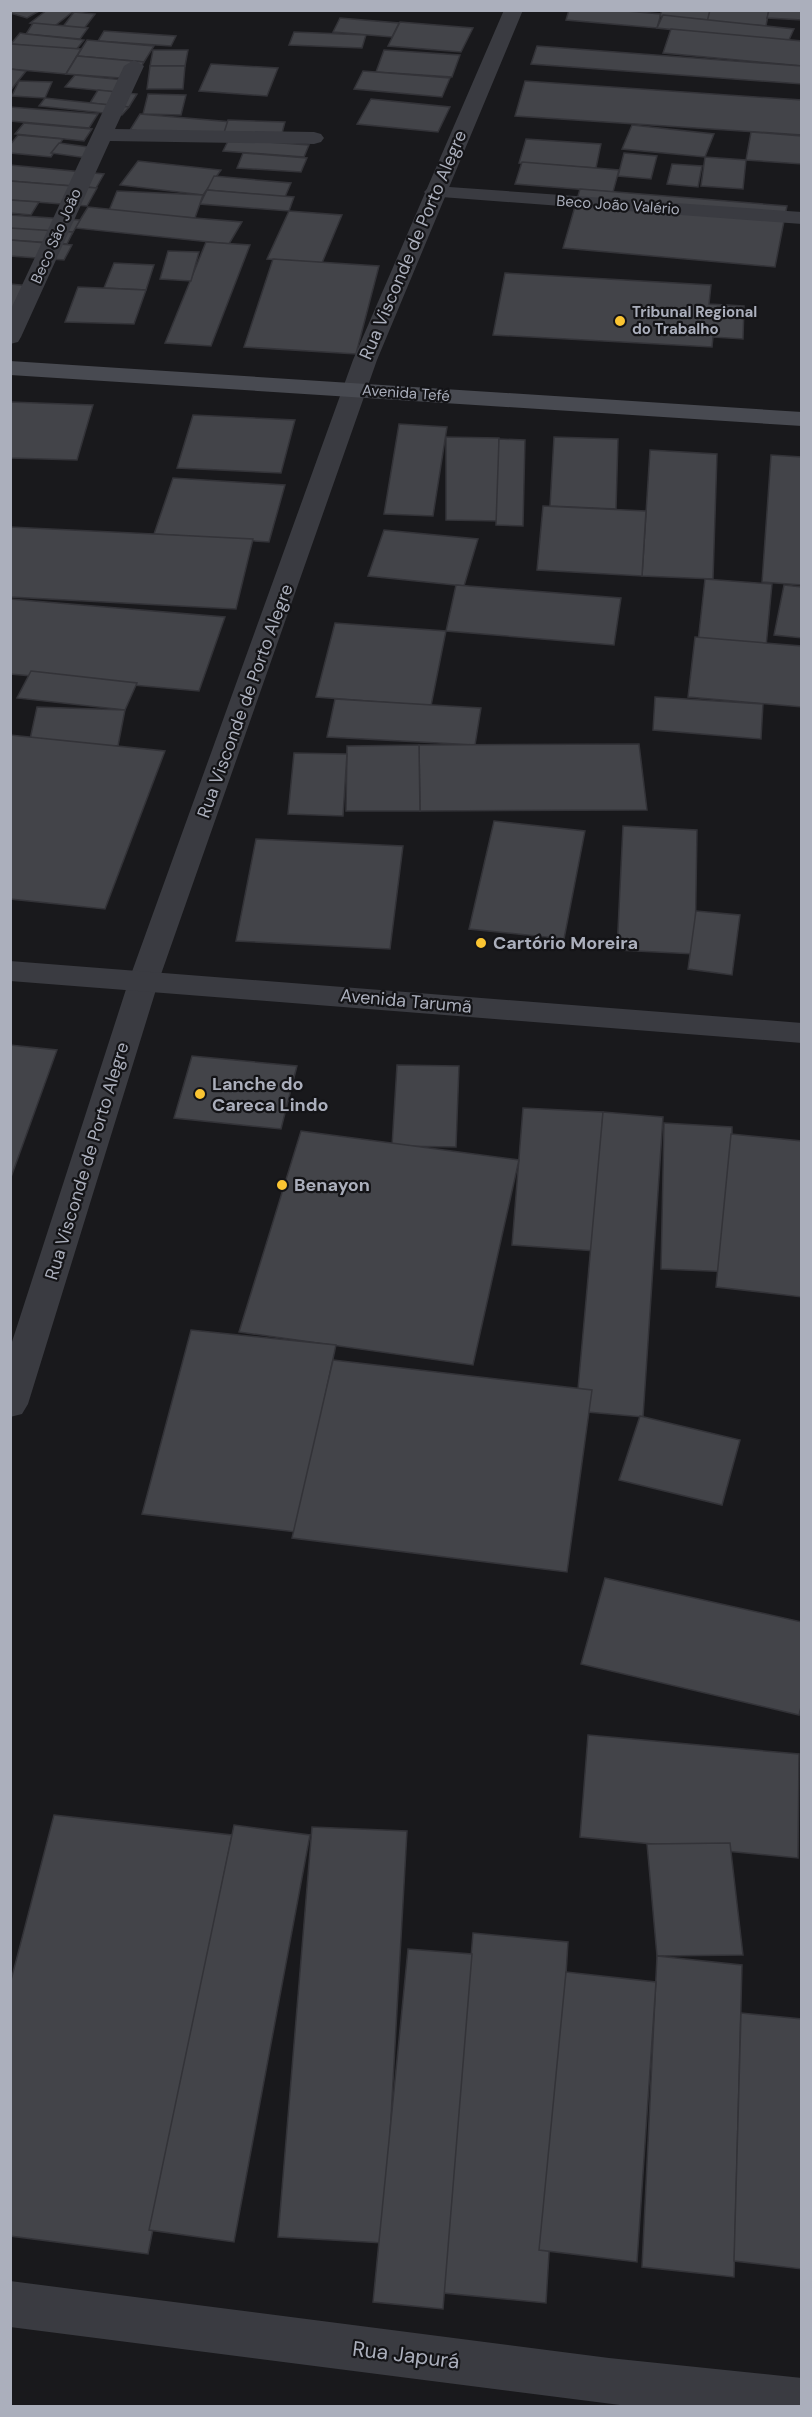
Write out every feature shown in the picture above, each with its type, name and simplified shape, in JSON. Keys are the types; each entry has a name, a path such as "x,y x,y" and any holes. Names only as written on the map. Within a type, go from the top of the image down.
{"main road":[{"name":"Avenida Tefé","path":"10,368 801,419"}],"street":[{"name":"Rua Visconde de Porto Alegre","path":"10,1404 144,980 345,422 354,390 435,192 514,10"},
{"name":"Beco São João","path":"10,337 134,66"},
{"path":"102,135 314,138"},
{"name":"Beco João Valério","path":"435,192 801,218"},
{"name":"Avenida Tarumã","path":"10,971 801,1033"},
{"name":"Rua Japurá","path":"10,2304 573,2376 801,2402"}],"building":[{"path":"10,10 41,10 27,18 10,13"},
{"path":"47,10 75,10 52,28 30,23"},
{"path":"569,10 615,10 661,14 657,28 566,20"},
{"path":"662,10 710,10 709,20 660,16"},
{"path":"710,10 769,10 766,26 707,22"},
{"path":"769,10 802,10 802,20 767,18"},
{"path":"74,12 95,14 83,30 62,28"},
{"path":"663,15 794,29 788,42 657,28"},
{"path":"340,18 399,23 392,37 333,32"},
{"path":"400,22 473,28 461,52 388,46"},
{"path":"33,23 88,28 80,39 26,34"},
{"path":"671,29 802,41 802,66 663,53"},
{"path":"104,31 176,36 171,46 98,41"},
{"path":"294,32 366,35 362,48 289,45"},
{"path":"20,33 84,40 75,51 11,44"},
{"path":"87,40 154,46 144,62 77,56"},
{"path":"10,44 81,49 66,74 10,69"},
{"path":"537,46 802,66 802,84 531,64"},
{"path":"153,50 188,50 185,66 150,66"},
{"path":"384,50 460,55 452,77 376,72"},
{"path":"77,56 144,62 134,79 66,74"},
{"path":"211,64 278,68 267,96 199,91"},
{"path":"150,66 185,66 183,89 147,89"},
{"path":"10,69 26,71 10,91"},
{"path":"363,71 450,78 442,97 354,89"},
{"path":"75,75 134,81 125,93 65,87"},
{"path":"19,81 52,82 45,98 12,96"},
{"path":"525,81 802,100 802,135 515,116"},
{"path":"98,90 137,94 129,107 90,103"},
{"path":"148,94 186,95 181,115 143,114"},
{"path":"45,98 129,107 122,115 39,106"},
{"path":"371,99 450,107 438,132 357,124"},
{"path":"10,107 98,114 89,128 10,121"},
{"path":"140,114 232,122 222,139 130,130"},
{"path":"228,120 285,122 280,141 222,139"},
{"path":"24,123 92,129 84,141 15,134"},
{"path":"632,125 714,134 705,157 622,149"},
{"path":"751,132 802,136 802,164 746,160"},
{"path":"18,135 63,139 51,157 10,153 10,145"},
{"path":"229,139 309,145 304,157 223,151"},
{"path":"526,139 601,144 596,168 519,163"},
{"path":"59,143 96,148 87,158 51,153"},
{"path":"243,153 307,158 301,172 237,168"},
{"path":"624,153 657,156 651,179 618,176"},
{"path":"705,157 746,160 743,189 701,186"},
{"path":"138,161 221,170 203,195 120,185"},
{"path":"522,162 619,170 613,192 515,184"},
{"path":"672,164 702,166 698,187 667,184"},
{"path":"10,165 104,174 96,188 10,181"},
{"path":"214,176 291,183 285,197 207,190"},
{"path":"10,181 97,188 87,206 10,200"},
{"path":"580,189 787,206 775,267 563,248"},
{"path":"207,190 294,197 289,211 200,204"},
{"path":"117,191 203,195 195,218 108,213"},
{"path":"10,200 39,202 31,215 10,213"},
{"path":"88,207 242,222 229,244 75,228"},
{"path":"289,211 342,215 322,263 267,259"},
{"path":"10,215 80,220 72,234 10,229"},
{"path":"10,228 73,232 67,244 10,240"},
{"path":"10,240 72,245 64,260 10,256"},
{"path":"206,242 250,245 211,346 165,343"},
{"path":"168,251 199,252 191,281 160,279"},
{"path":"273,259 379,266 356,354 244,347"},
{"path":"114,263 154,265 146,290 104,288"},
{"name":"Tribunal Regional do Trabalho","path":"505,273 711,285 709,304 744,306 743,339 713,337 712,347 493,335"},
{"path":"10,284 31,286 10,324"},
{"path":"78,287 146,290 134,324 65,322"},
{"path":"10,402 93,405 77,460 10,458"},
{"path":"193,415 295,420 281,473 177,468"},
{"path":"399,424 447,427 433,516 384,514"},
{"path":"446,437 499,438 500,521 446,520"},
{"path":"554,437 618,439 616,509 550,506"},
{"path":"499,439 525,440 523,526 496,525"},
{"path":"650,450 717,454 713,579 642,576"},
{"path":"771,455 802,457 802,585 762,582"},
{"path":"173,478 285,485 269,542 154,534"},
{"path":"543,506 646,511 642,576 537,570"},
{"path":"10,527 253,539 236,609 10,597"},
{"path":"384,530 478,539 464,586 368,576"},
{"path":"705,579 772,584 766,647 698,642"},
{"path":"456,585 621,598 614,645 446,631"},
{"path":"784,585 802,587 802,638 774,635"},
{"path":"10,599 225,617 199,691 10,674"},
{"path":"335,623 446,631 431,706 316,697"},
{"path":"695,637 802,646 802,707 688,697"},
{"path":"31,671 137,683 125,710 17,698"},
{"path":"655,697 763,704 761,739 653,730"},
{"path":"335,699 481,708 475,745 327,737"},
{"path":"37,707 125,710 118,746 29,744"},
{"path":"10,735 165,751 105,909 10,899"},
{"path":"639,744 647,810 420,811 419,745"},
{"path":"419,745 420,811 346,811 347,746"},
{"path":"294,753 347,754 343,816 288,814"},
{"path":"494,821 585,831 564,939 469,929"},
{"path":"623,826 697,830 695,954 617,950"},
{"path":"256,839 403,846 390,949 236,941"},
{"path":"696,911 740,915 732,975 688,969"},
{"path":"10,1045 57,1050 10,1180"},
{"path":"192,1056 297,1066 281,1129 174,1118"},
{"path":"397,1065 459,1066 456,1147 392,1146"},
{"path":"523,1108 603,1112 596,1251 512,1245"},
{"path":"603,1112 663,1117 643,1417 576,1411"},
{"path":"664,1123 732,1127 733,1272 661,1269"},
{"path":"301,1131 519,1160 473,1365 239,1332"},
{"path":"731,1134 802,1141 802,1297 716,1287"},
{"path":"191,1330 336,1345 296,1532 142,1514"},
{"path":"333,1360 592,1390 567,1572 292,1538"},
{"path":"640,1416 740,1440 722,1505 619,1480"},
{"path":"605,1578 802,1622 802,1703 799,1715 581,1664"},
{"path":"588,1735 799,1754 798,1858 580,1837"},
{"path":"54,1815 232,1835 148,2254 10,2236 10,1984"},
{"path":"234,1825 310,1835 234,2242 149,2230"},
{"path":"312,1827 407,1831 384,2243 278,2237"},
{"path":"730,1843 743,1955 657,1956 647,1844"},
{"path":"473,1933 568,1942 546,2303 443,2293"},
{"path":"408,1949 472,1954 443,2309 373,2302"},
{"path":"657,1956 742,1965 734,2277 642,2267"},
{"path":"566,1972 656,1982 637,2262 539,2250"},
{"path":"741,2013 802,2019 802,2269 734,2261"}],"place":[{"name":"Tribunal Regional do Trabalho","path":"620,321"},
{"name":"Cartório Moreira","path":"481,943"},
{"name":"Lanche do Careca Lindo","path":"200,1094"},
{"name":"Benayon","path":"282,1185"}]}
